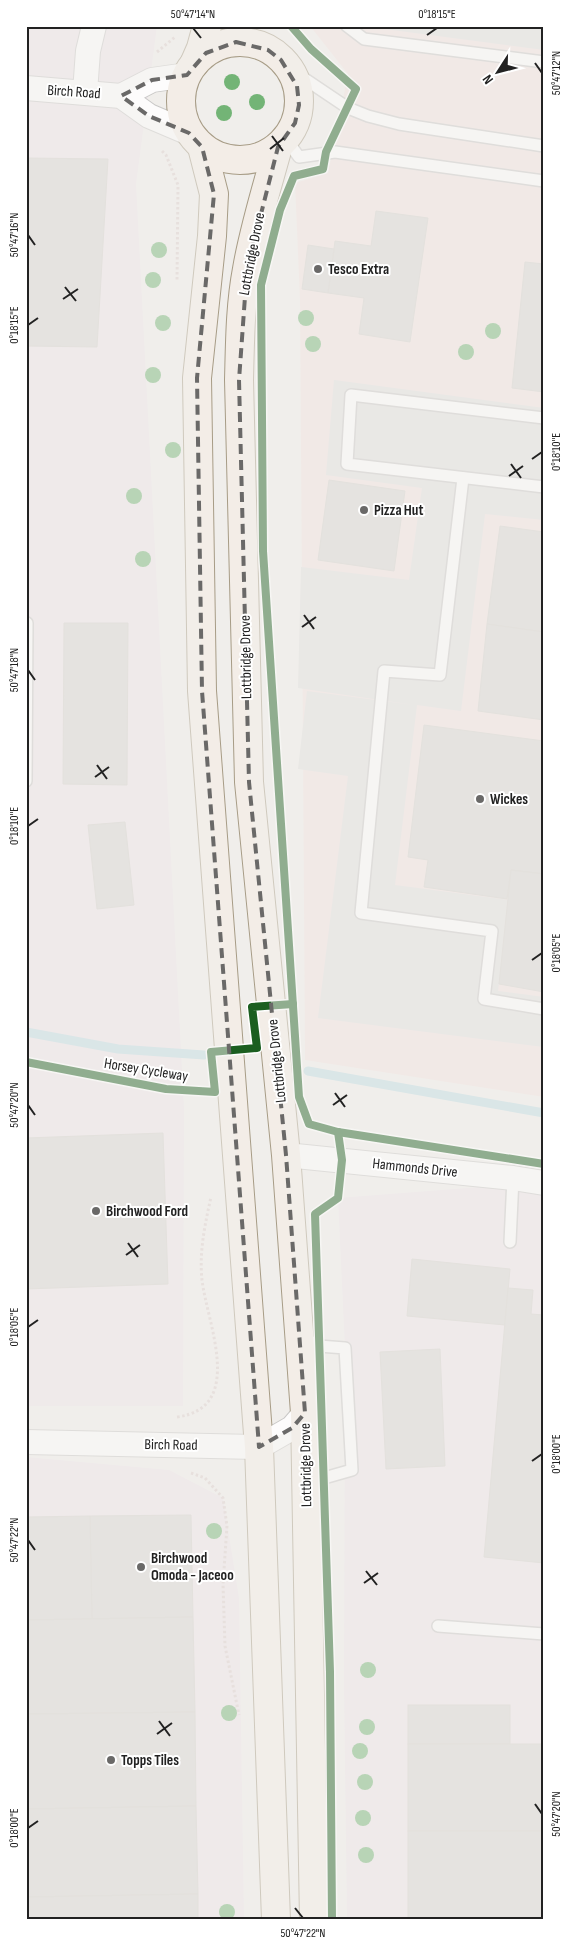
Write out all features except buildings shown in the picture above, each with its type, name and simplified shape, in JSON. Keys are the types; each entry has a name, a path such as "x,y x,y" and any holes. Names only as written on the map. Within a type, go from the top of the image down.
{"main road":[{"path":"207,26 202,48 190,70 181,94 182,114 196,140 214,194 212,236 196,378 202,691 259,1446 276,1920"},
{"path":"196,140 220,158 240,161 260,158 282,143 295,123 299,105 297,86 265,26"},
{"path":"190,70 206,53 220,46 236,42 253,44 268,50 286,64"},
{"name":"Lottbridge Drove","path":"282,143 259,214 247,269 241,316 239,380 249,782 286,1155 305,1413 314,1920"}],"street":[{"path":"85,92 88,51 94,26"},
{"name":"Birch Road","path":"121,96 152,80 190,70"},
{"name":"Birch Road","path":"26,88 121,96 149,116 196,140"},
{"name":"Hammonds Drive","path":"286,1155 513,1178 544,1183"},
{"name":"Birch Road","path":"26,1442 259,1446 292,1428 305,1413"}],"lane":[{"path":"347,26 364,39 544,62"},
{"path":"286,64 348,108 368,116 399,124 544,146"},
{"path":"282,143 299,158 335,152 544,181"},
{"path":"544,418 351,395 346,464 544,487"},
{"path":"463,478 440,675 384,671 361,912 492,931 484,999 544,1009"},
{"path":"26,781 27,623"},
{"path":"510,1242 513,1178"},
{"path":"299,1336 319,1346 345,1348 352,1470 324,1478 306,1496"},
{"path":"438,1626 544,1634"}],"path":[{"path":"154,54 177,35"},
{"path":"170,1444 167,1419 191,1416 211,1399 218,1382 216,1345 202,1280 202,1234 212,1192"},
{"path":"189,1472 205,1478 224,1498 227,1526 223,1584 225,1646 240,1721"}],"highlighted area":[{"path":"236,42 268,50 281,60 297,86 299,105 295,123 278,147 247,269 239,380 249,782 286,1155 305,1413 292,1428 259,1447 202,691 197,378 214,194 202,147 189,133 149,116 121,96 152,80 187,75 206,53"}],"shaded area":[{"path":"26,26 157,26 136,184 184,1109 183,1406 26,1406"},
{"path":"310,26 544,26 544,1097 305,1060 300,301 295,183 328,173 348,74"},
{"path":"362,26 544,26 544,50"},
{"path":"334,380 544,408 544,520 485,514 461,711 417,705 395,885 509,900 498,991 544,997 544,1047 318,1018 348,776 298,769 307,691 414,705 298,688 301,567 409,580 422,488 326,475"},
{"path":"544,1182 544,1920 347,1920 344,1685 345,1348 338,1198"},
{"path":"26,1457 169,1470 223,1498 239,1598 244,1920 26,1920"}],"waterway":[{"path":"26,1032 118,1049 204,1055"},
{"path":"308,1071 544,1113"}],"cycle path":[{"path":"291,26 311,49 356,89 326,152 323,169 294,176 280,210 261,285 263,551 299,1097 309,1124 338,1132 544,1164"},
{"name":"Horsey Cycleway","path":"26,1062 166,1089 215,1092 211,1052 257,1048 252,1007 293,1004"},
{"path":"332,1920 330,1672 315,1214 338,1198 342,1160 338,1132"}],"place":[{"name":"Tesco Extra","path":"318,269"},
{"name":"Pizza Hut","path":"364,510"},
{"name":"Wickes","path":"480,799"},
{"name":"Birchwood Ford","path":"96,1211"},
{"name":"Birchwood Omoda - Jaceoo","path":"141,1567"},
{"name":"Topps Tiles","path":"111,1760"}]}
